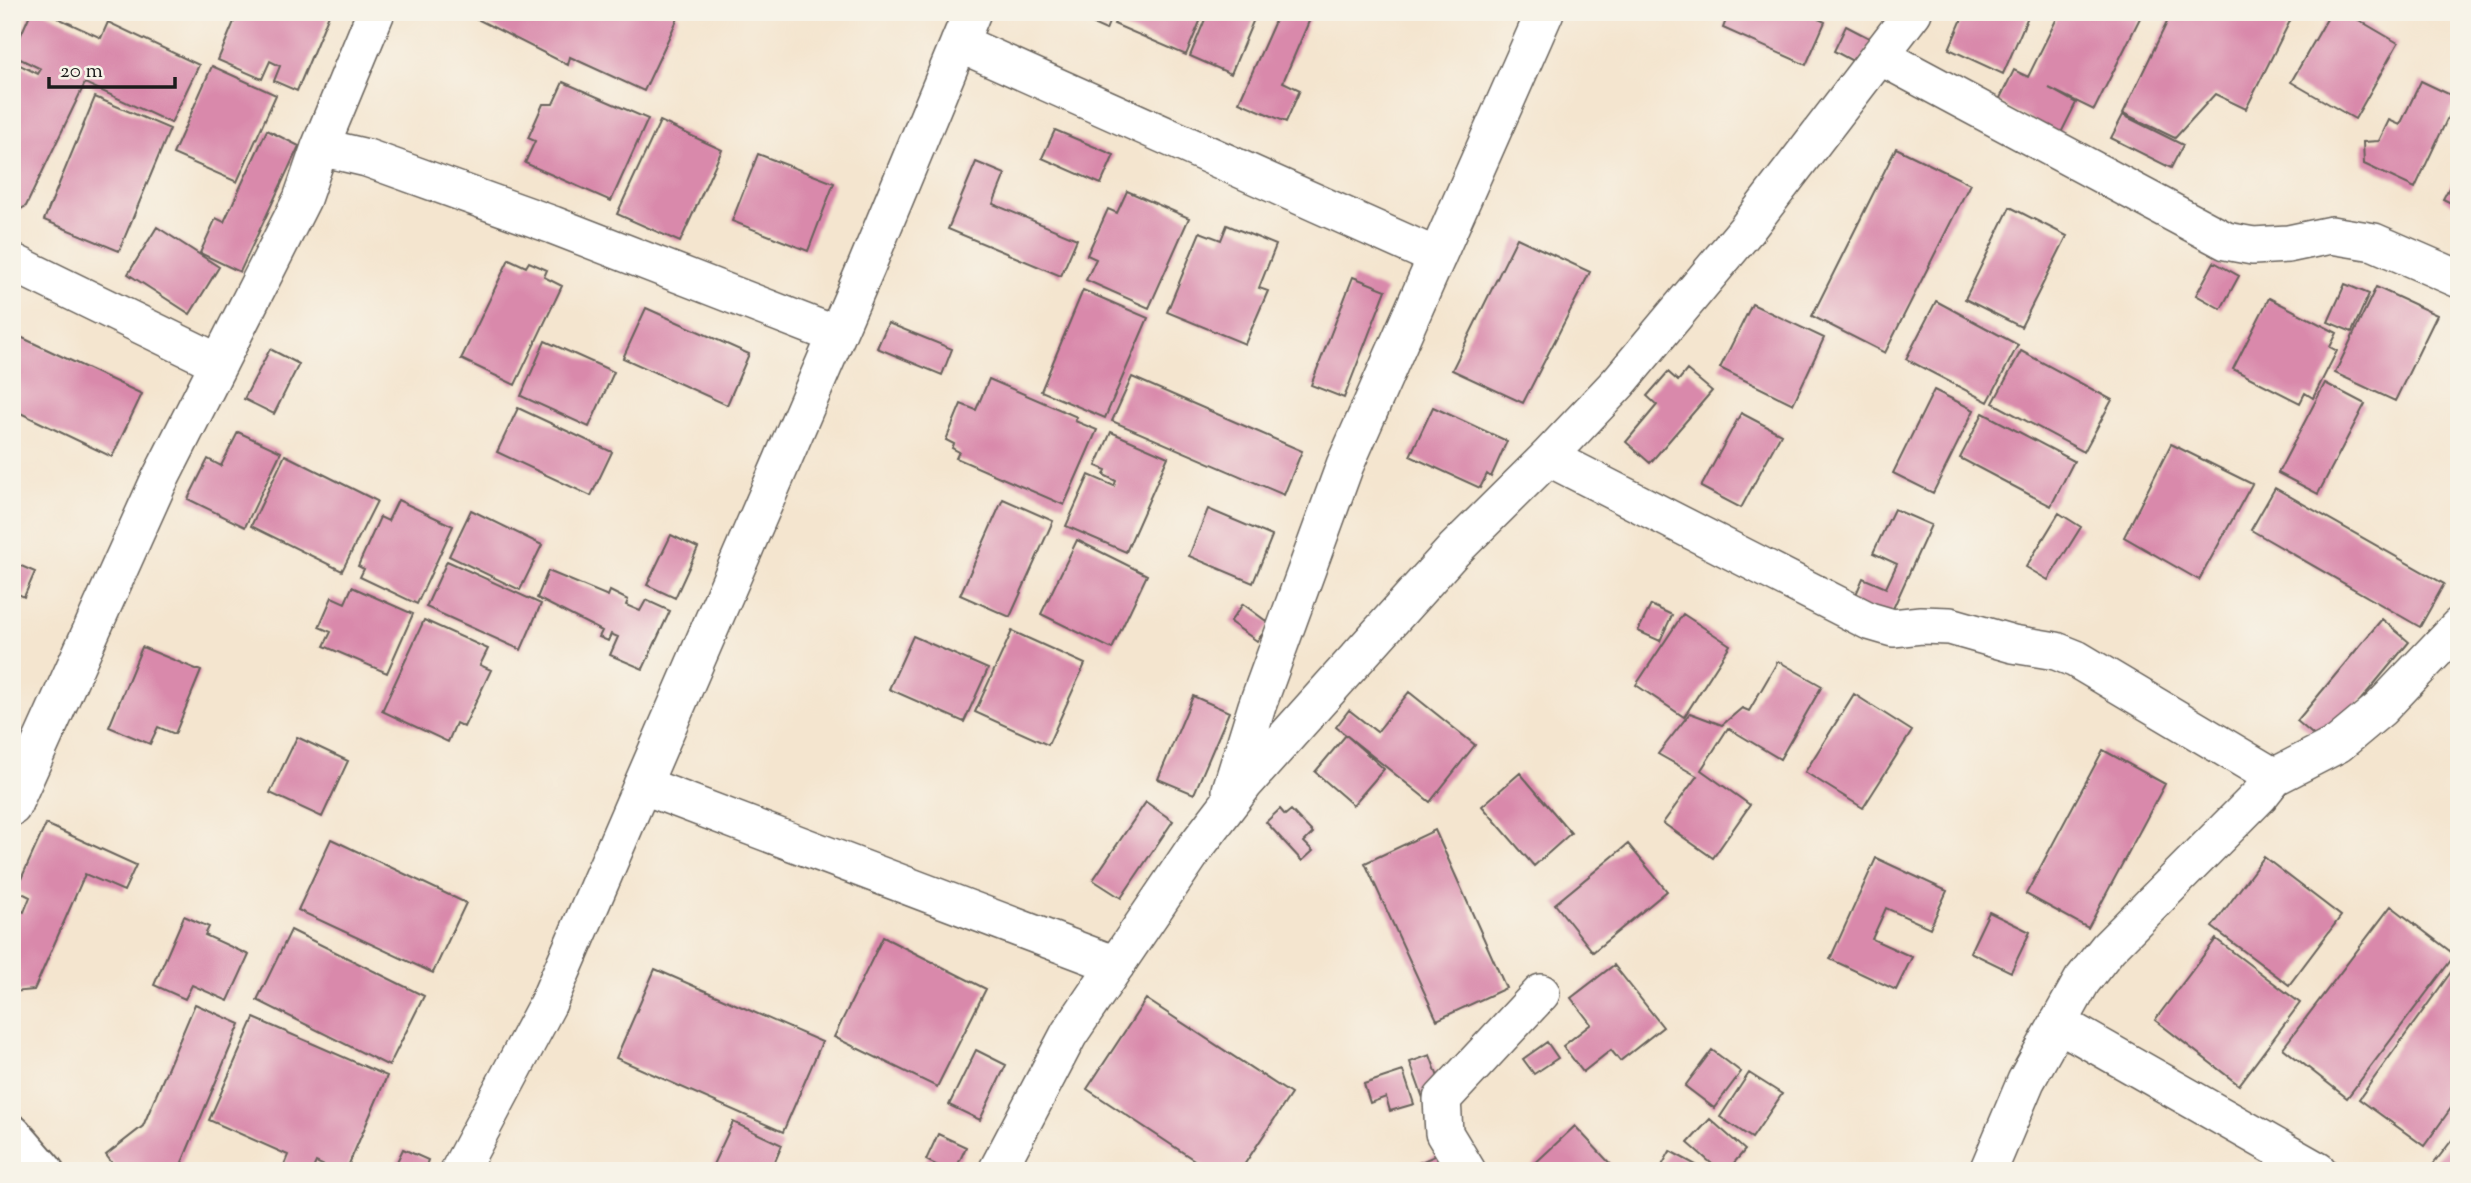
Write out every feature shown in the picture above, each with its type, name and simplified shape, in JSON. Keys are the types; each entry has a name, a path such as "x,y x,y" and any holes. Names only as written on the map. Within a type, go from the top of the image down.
{"main road":[{"path":"12,1134 44,1171"}],"street":[{"path":"12,807 158,485 302,199 320,147 376,12"},
{"path":"1226,806 1257,706 1345,465 1545,12"},
{"path":"997,1171 1069,1034 1195,848 1244,783 1454,550 1619,382 1746,230 1913,12"},
{"path":"458,1171 548,1003 966,28 1437,257"},
{"path":"1880,56 2226,241 2253,246 2288,244 2331,235 2374,242 2459,279"},
{"path":"320,147 367,158 553,225 836,335"},
{"path":"12,262 219,363"},
{"path":"1548,457 1869,621 1893,628 1950,625 2012,643 2056,651 2076,659 2274,776"},
{"path":"1988,1171 2026,1081 2082,981 2108,948 2259,796 2274,776 2337,744 2380,709 2459,626"},
{"path":"642,785 1116,965"},
{"path":"1467,1171 1444,1133 1442,1100 1541,993"},
{"path":"2059,1023 2318,1171"}],"building":[{"path":"31,12 45,12 101,38 108,22 199,65 171,123 85,83 26,206 12,214 12,61 38,74 41,69 12,55"},
{"path":"238,12 330,12 297,91 274,81 280,66 270,61 262,79 218,60"},
{"path":"477,12 670,12 679,16 644,91 570,57 568,65 475,18"},
{"path":"1079,12 1113,12 1106,30 1077,17"},
{"path":"1120,12 1204,12 1186,55 1114,24"},
{"path":"1208,12 1257,12 1231,74 1190,56"},
{"path":"1279,12 1313,12 1283,82 1300,90 1286,122 1239,102"},
{"path":"1729,12 1804,12 1825,22 1806,65 1723,28"},
{"path":"1965,12 2030,12 2003,74 1949,49"},
{"path":"2060,12 2143,12 2094,110 2049,88 2076,103 2060,135 1998,102 2014,70 2028,77"},
{"path":"2172,12 2282,12 2292,17 2246,109 2215,94 2175,138 2123,113"},
{"path":"2331,12 2345,12 2398,43 2355,119 2291,82"},
{"path":"1846,26 1873,40 1860,65 1834,51"},
{"path":"212,66 276,95 237,182 173,154"},
{"path":"2421,81 2457,98 2415,188 2364,164 2363,142 2379,141 2389,120 2400,125"},
{"path":"563,82 648,119 611,201 525,163 535,141 528,138 543,104 553,104"},
{"path":"95,97 170,129 119,251 44,220"},
{"path":"2123,115 2183,145 2171,168 2111,138"},
{"path":"660,121 722,150 680,242 617,214"},
{"path":"267,130 299,146 240,272 200,253 216,218 224,222"},
{"path":"1055,130 1114,155 1101,184 1042,158"},
{"path":"1896,148 1970,184 1885,353 1812,316"},
{"path":"758,154 834,183 808,251 732,221"},
{"path":"976,162 1005,174 993,204 1077,239 1061,276 948,229"},
{"path":"2459,169 2459,207 2443,199"},
{"path":"1127,191 1189,218 1149,308 1086,280 1096,259 1087,255 1108,209 1117,213"},
{"path":"2010,207 2067,236 2021,327 1965,299"},
{"path":"1227,225 1276,245 1259,288 1268,291 1245,344 1167,312 1200,232 1221,240"},
{"path":"157,227 219,267 190,314 128,274"},
{"path":"1517,238 1590,272 1523,403 1452,370"},
{"path":"509,259 526,267 529,262 547,270 544,277 562,286 515,385 461,359"},
{"path":"2214,262 2239,276 2221,309 2196,295"},
{"path":"1353,277 1386,290 1344,398 1311,385"},
{"path":"2345,284 2369,294 2352,332 2328,322"},
{"path":"2376,287 2437,315 2395,401 2335,373"},
{"path":"1083,290 1148,318 1105,418 1041,391"},
{"path":"2269,298 2337,333 2330,347 2337,351 2313,398 2305,393 2300,403 2233,369"},
{"path":"1936,301 2018,345 1988,402 1906,359"},
{"path":"1752,304 1824,338 1793,404 1720,368"},
{"path":"646,308 749,354 727,405 623,358"},
{"path":"888,323 952,349 942,375 877,348"},
{"path":"12,333 142,394 112,457 12,409"},
{"path":"545,341 614,372 589,427 521,396"},
{"path":"270,349 299,364 274,414 244,399"},
{"path":"2021,351 2112,400 2084,452 1993,403"},
{"path":"1687,370 1712,391 1650,463 1626,442 1657,405 1647,396 1668,372 1678,381"},
{"path":"1132,377 1302,451 1284,495 1112,421"},
{"path":"989,379 1077,417 1075,421 1097,430 1064,505 956,458 959,452 952,448 954,444 946,440 961,404 976,410"},
{"path":"2325,383 2365,404 2318,494 2278,473"},
{"path":"1934,390 1974,410 1933,493 1893,473"},
{"path":"1433,407 1507,441 1491,477 1487,474 1480,488 1410,456"},
{"path":"518,408 612,452 591,496 497,452"},
{"path":"1741,413 1781,434 1741,508 1701,487"},
{"path":"1983,413 2074,461 2051,506 1960,458"},
{"path":"238,432 281,452 245,527 188,499 208,459 221,466"},
{"path":"1111,432 1168,457 1126,552 1066,526 1089,475 1114,486 1116,481 1104,475 1106,470 1096,466"},
{"path":"2171,444 2252,484 2199,580 2124,537"},
{"path":"285,455 377,501 342,571 251,526"},
{"path":"2275,488 2444,584 2420,627 2251,530"},
{"path":"1003,499 1053,521 1010,617 960,595"},
{"path":"398,500 453,526 417,604 360,577 364,569 358,566 380,517 388,521"},
{"path":"1208,509 1272,536 1253,583 1189,556"},
{"path":"1894,509 1931,525 1887,622 1851,606 1863,578 1886,588 1897,564 1873,553"},
{"path":"471,510 542,545 520,590 449,556"},
{"path":"2059,513 2081,527 2048,580 2026,567"},
{"path":"671,535 698,548 675,598 647,585"},
{"path":"1077,540 1147,575 1112,649 1041,614"},
{"path":"447,561 541,604 521,650 426,607"},
{"path":"12,562 35,572 24,597 12,591"},
{"path":"548,571 608,596 610,591 628,600 626,605 640,611 646,600 670,611 643,669 610,655 618,637 611,634 608,641 599,637 602,631 537,598"},
{"path":"352,587 413,614 387,673 324,646 331,632 319,627 332,597 345,603"},
{"path":"1243,604 1270,624 1257,641 1230,622"},
{"path":"1651,605 1672,615 1660,641 1638,631"},
{"path":"1683,614 1730,645 1684,717 1636,685"},
{"path":"2382,619 2409,642 2324,744 2297,721"},
{"path":"424,620 488,649 480,665 491,670 464,727 456,723 448,742 382,711"},
{"path":"1012,631 1085,664 1048,745 975,712"},
{"path":"913,636 988,669 964,722 889,689"},
{"path":"142,647 201,671 175,734 158,727 150,744 109,727"},
{"path":"1778,661 1822,686 1780,759 1728,728 1701,770 1750,805 1713,858 1663,823 1697,776 1658,754 1690,713 1722,725 1742,708 1749,711"},
{"path":"1409,692 1475,745 1430,802 1336,727 1349,710 1377,732"},
{"path":"1854,694 1912,731 1863,808 1805,772"},
{"path":"1193,696 1229,712 1194,794 1158,779"},
{"path":"12,732 22,736 12,760"},
{"path":"1346,735 1384,769 1353,805 1315,772"},
{"path":"297,737 348,761 322,817 270,793"},
{"path":"2103,750 2165,784 2088,928 2026,894"},
{"path":"1520,773 1571,833 1534,866 1482,806"},
{"path":"1146,802 1173,821 1121,898 1093,880"},
{"path":"1280,809 1285,815 1291,810 1313,833 1304,842 1313,851 1302,861 1266,822"},
{"path":"46,824 136,865 124,891 85,874 34,990 12,992 12,907 24,912 30,897 16,890"},
{"path":"1435,830 1506,988 1437,1020 1365,863"},
{"path":"331,839 466,903 433,973 298,910"},
{"path":"1628,844 1667,891 1593,952 1555,904"},
{"path":"2264,857 2341,916 2289,985 2212,927"},
{"path":"1876,858 1947,891 1930,928 1886,908 1872,939 1912,957 1896,990 1830,959"},
{"path":"2391,906 2455,955 2347,1098 2283,1048"},
{"path":"1989,912 2030,932 2011,972 1970,952"},
{"path":"184,916 209,927 205,935 249,955 228,1001 192,985 185,999 154,985"},
{"path":"291,930 424,996 389,1066 257,1000"},
{"path":"883,937 986,989 937,1087 834,1037"},
{"path":"2216,939 2300,1003 2239,1085 2155,1020"},
{"path":"2459,961 2459,1097 2424,1146 2359,1099"},
{"path":"1614,965 1663,1027 1620,1061 1611,1050 1583,1072 1563,1046 1591,1024 1571,998"},
{"path":"655,969 822,1042 783,1132 616,1058"},
{"path":"1146,999 1291,1094 1240,1171 1211,1171 1087,1089"},
{"path":"195,1004 240,1024 181,1165 173,1171 118,1171 106,1155 143,1126"},
{"path":"254,1018 387,1076 346,1171 335,1171 316,1162 312,1171 296,1171 284,1165 288,1155 209,1120"},
{"path":"1547,1042 1558,1058 1534,1074 1523,1059"},
{"path":"976,1050 1006,1065 980,1120 949,1105"},
{"path":"1712,1050 1741,1072 1714,1108 1685,1086"},
{"path":"1430,1055 1443,1091 1423,1098 1410,1062"},
{"path":"1403,1071 1414,1104 1390,1111 1386,1097 1370,1103 1364,1084"},
{"path":"1749,1073 1782,1094 1752,1138 1720,1117"},
{"path":"1710,1119 1745,1150 1727,1171 1720,1171 1688,1143"},
{"path":"733,1122 782,1145 771,1171 710,1171"},
{"path":"1575,1126 1617,1171 1534,1171 1531,1167"},
{"path":"2459,1131 2459,1171 2438,1171 2432,1166"},
{"path":"938,1134 966,1147 955,1171 948,1171 926,1160"},
{"path":"1453,1148 1462,1171 1400,1171"},
{"path":"403,1149 428,1160 424,1171 393,1170"},
{"path":"1670,1151 1696,1165 1693,1171 1659,1171"}]}
